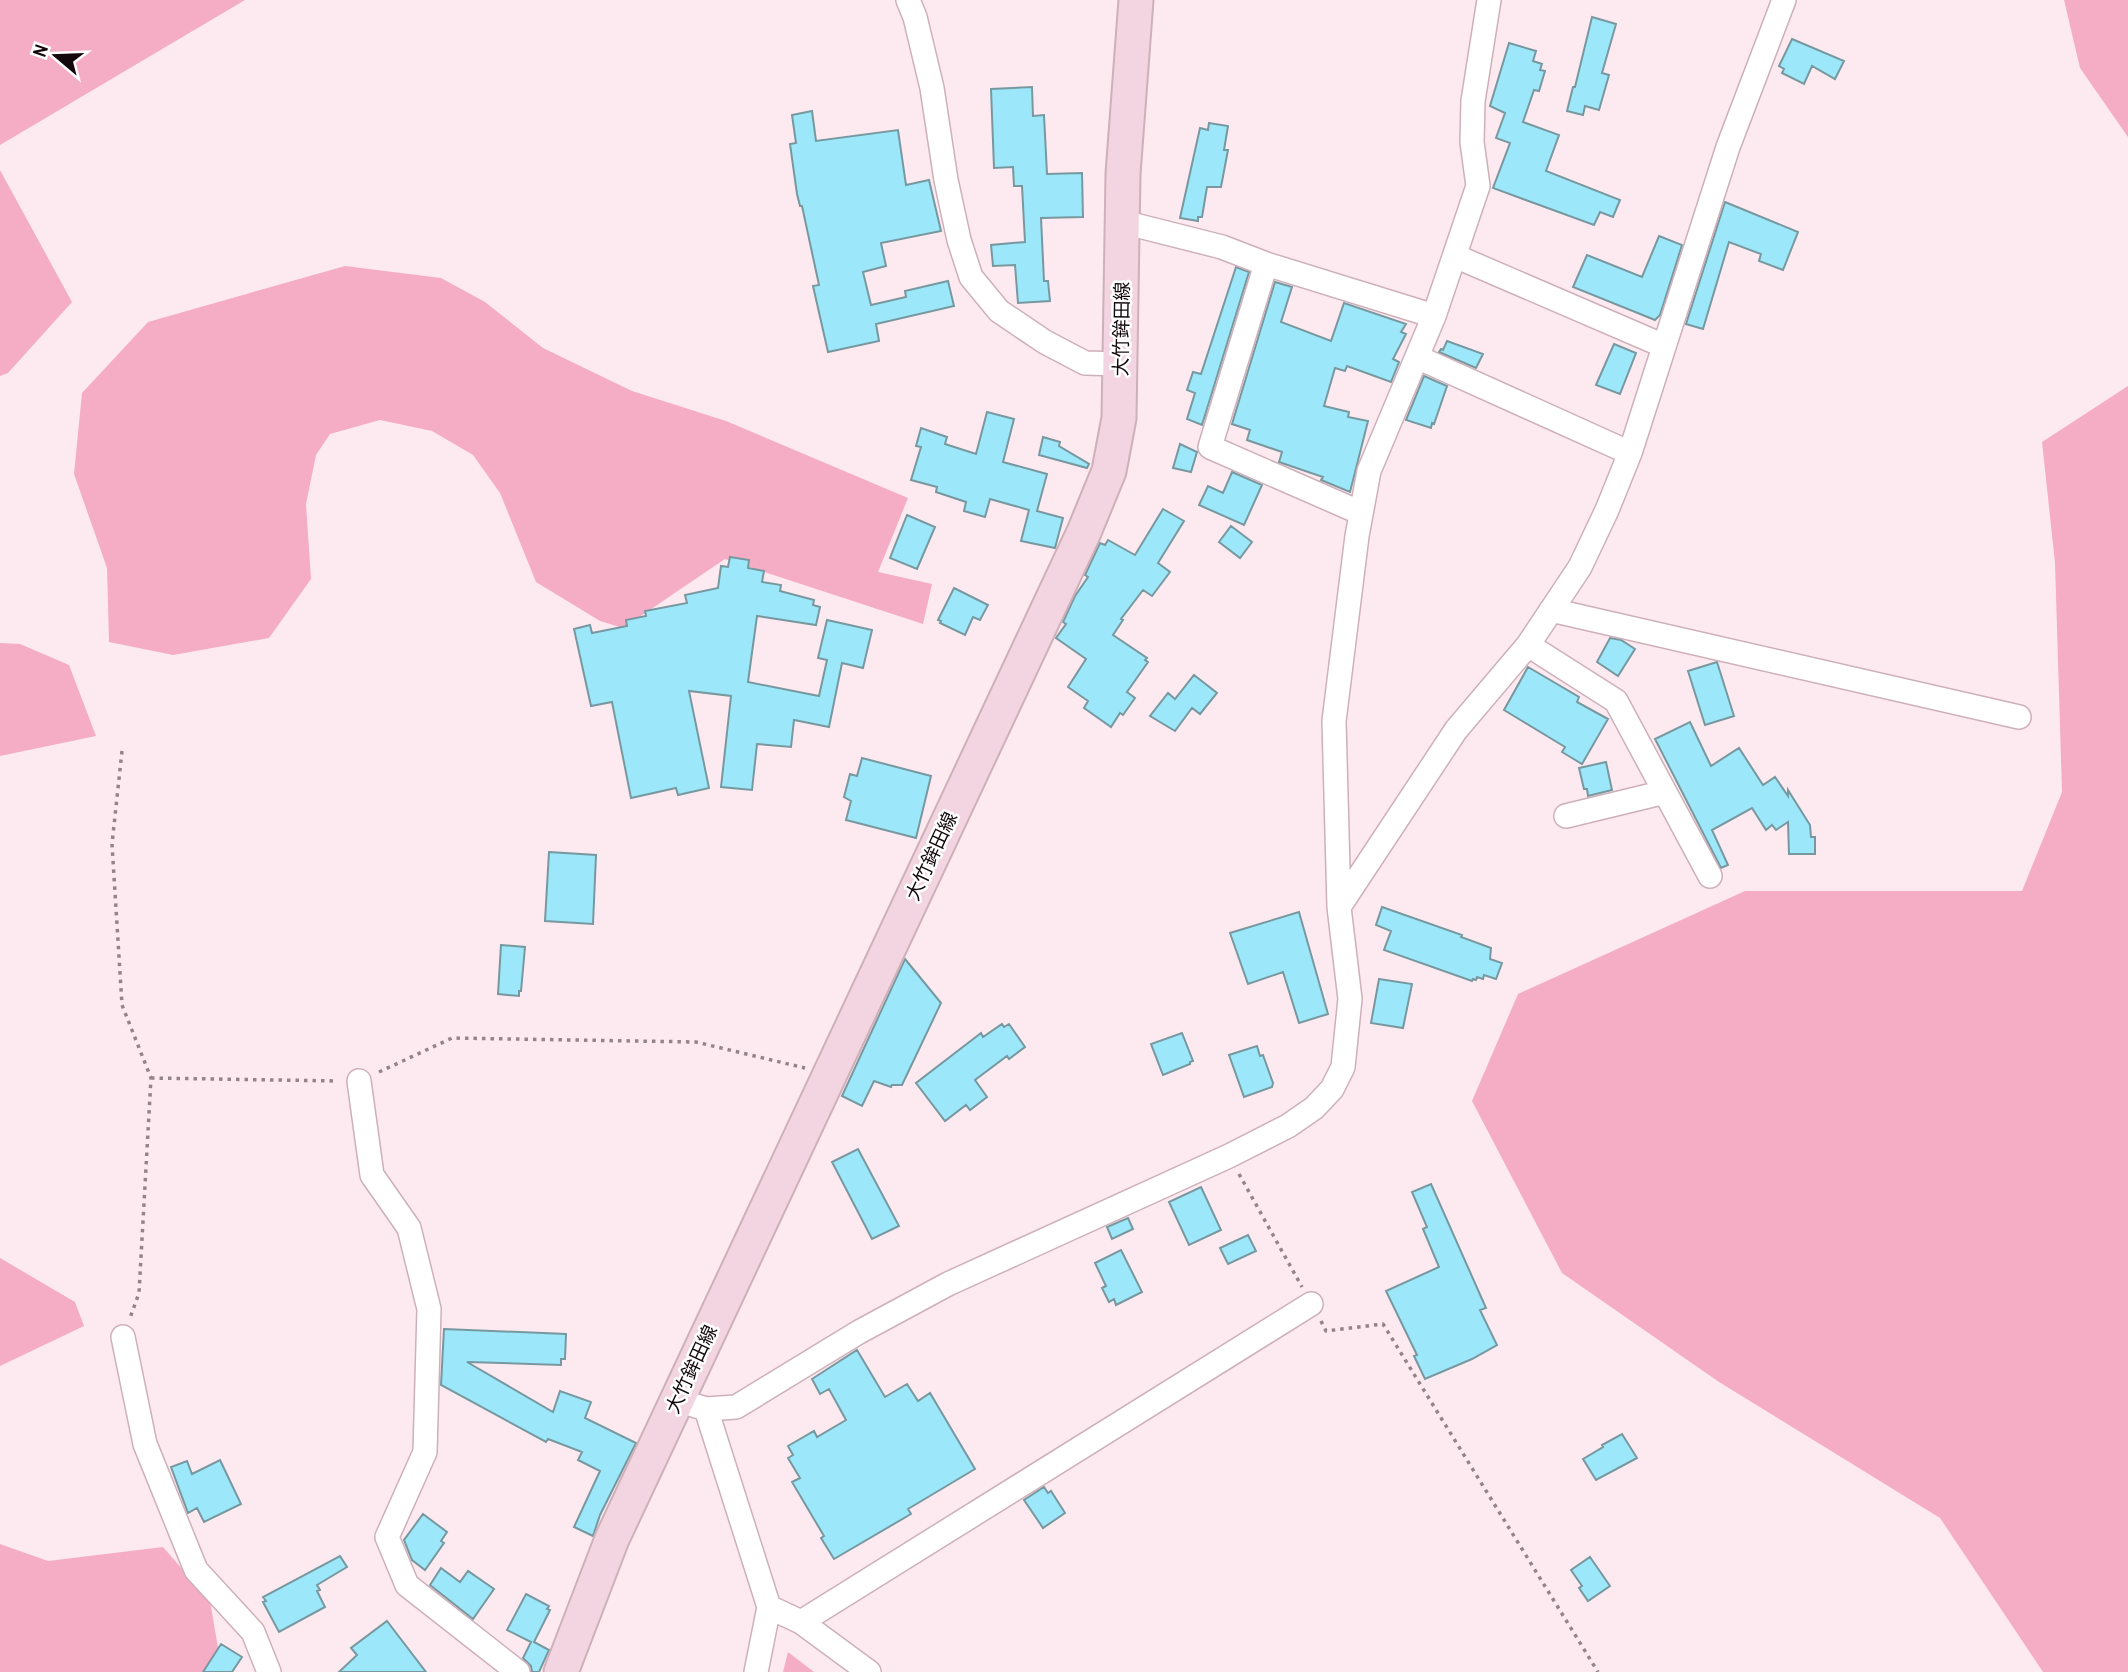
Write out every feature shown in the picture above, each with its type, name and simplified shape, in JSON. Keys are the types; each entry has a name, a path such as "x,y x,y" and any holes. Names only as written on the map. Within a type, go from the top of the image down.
{"main road":[{"name":"大竹鉾田線","path":"561,1672 612,1539 692,1404 829,1074 1084,532 1109,471 1119,418 1126,114 1136,0"}],"street":[{"path":"908,0 915,17 932,88 946,180 959,240 971,277 999,311 1045,342 1085,363 1121,364"},
{"path":"756,1672 769,1607 692,1404 736,1407 859,1332 948,1284 1289,1126 1314,1108 1332,1089 1343,1067 1348,1040 1350,999 1339,907 1334,721 1362,513 1369,471 1434,316 1478,186 1472,142 1473,101 1489,0"},
{"path":"1339,907 1456,730 1528,645 1580,567 1630,453 1728,147 1784,0"},
{"path":"1123,222 1222,247 1266,264 1434,316"},
{"path":"1455,256 1664,346"},
{"path":"1266,264 1210,447 1362,513"},
{"path":"1417,357 1630,453"},
{"path":"1551,610 2019,717"},
{"path":"1528,645 1616,701 1710,877"},
{"path":"1566,816 1665,792"},
{"path":"359,1081 372,1175 409,1228 429,1309 425,1452 387,1537 407,1585 518,1672"},
{"path":"800,1622 1311,1304"},
{"path":"123,1337 145,1444 196,1570 253,1632 269,1672"},
{"path":"769,1607 800,1622 869,1672"}],"path":[{"path":"122,751 112,844 122,1004 151,1078 139,1293 123,1337"},
{"path":"151,1078 359,1081 452,1038 696,1042 829,1074"},
{"path":"1229,1156 1326,1331 1383,1324 1598,1672"}],"shaded area":[{"path":"0,0 245,0 0,145"},
{"path":"2064,0 2128,0 2128,137 2080,68"},
{"path":"0,170 72,302 8,373 0,376"},
{"path":"345,266 441,278 485,302 543,348 632,391 726,421 908,498 878,572 932,584 923,624 725,559 623,628 600,621 536,582 500,493 473,455 432,431 380,420 330,434 316,455 306,504 311,579 269,638 173,655 109,642 107,568 74,474 82,393 148,322"},
{"path":"2128,386 2128,1672 2043,1672 1940,1518 1719,1382 1562,1273 1472,1101 1518,994 1745,891 2022,891 2062,792 2055,563 2042,442"},
{"path":"0,643 20,644 69,665 96,736 0,756"},
{"path":"0,1258 75,1302 84,1326 0,1366"},
{"path":"0,1544 48,1561 163,1547 210,1601 218,1648 205,1672 0,1672"},
{"path":"788,1652 814,1672 783,1672"}],"building":[{"path":"1592,17 1616,24 1602,73 1609,75 1599,110 1585,106 1583,115 1567,111"},
{"path":"1792,39 1844,61 1835,79 1812,66 1804,84 1782,73 1784,69 1779,66"},
{"path":"1509,43 1536,51 1533,61 1542,64 1540,70 1545,71 1539,91 1534,90 1523,122 1559,135 1546,171 1620,200 1613,217 1600,212 1594,225 1493,188 1510,143 1496,138 1505,113 1490,106"},
{"path":"1032,87 1033,116 1044,115 1047,174 1082,173 1083,217 1041,218 1044,281 1048,281 1050,301 1018,303 1015,265 993,266 991,245 1025,242 1022,186 1014,186 1013,167 994,168 991,89"},
{"path":"812,111 816,141 898,130 906,185 929,180 941,231 881,243 886,266 863,272 871,305 906,297 905,291 948,281 954,306 876,324 879,341 828,352 813,286 819,285 797,194 790,144 796,143 792,115"},
{"path":"1209,123 1228,126 1224,150 1228,150 1221,187 1207,187 1202,217 1198,217 1198,221 1180,218 1200,128 1208,130"},
{"path":"1725,202 1798,232 1783,270 1759,261 1761,254 1729,242 1703,329 1686,324"},
{"path":"1659,236 1682,245 1660,315 1655,320 1573,287 1587,255 1642,277"},
{"path":"1236,267 1249,272 1202,425 1187,419 1195,393 1187,390 1193,372 1201,374"},
{"path":"1275,282 1292,287 1281,322 1331,341 1344,303 1406,324 1401,332 1406,334 1393,359 1399,362 1391,382 1347,366 1345,371 1335,368 1324,406 1349,412 1348,417 1368,421 1350,492 1321,480 1323,477 1279,462 1282,452 1247,440 1250,430 1232,424"},
{"path":"1447,341 1483,354 1476,368 1439,352"},
{"path":"1614,344 1636,353 1620,394 1596,385"},
{"path":"1424,376 1447,386 1431,428 1406,420"},
{"path":"987,412 1014,419 1003,462 1047,474 1037,511 1063,518 1055,548 1021,541 1029,510 990,499 985,517 964,511 966,502 936,492 937,487 911,480 921,447 916,446 921,428 947,437 945,444 976,454"},
{"path":"1043,437 1060,442 1059,446 1089,464 1087,468 1039,455"},
{"path":"1180,444 1197,452 1191,472 1173,468"},
{"path":"1232,472 1262,485 1244,525 1199,505 1208,486 1223,493"},
{"path":"1163,509 1184,521 1158,563 1170,572 1152,596 1143,590 1121,619 1123,620 1113,635 1147,658 1145,660 1148,662 1127,692 1135,698 1111,727 1084,708 1088,701 1068,687 1086,659 1056,638 1066,624 1063,622 1075,596 1088,577 1085,575 1100,543 1105,545 1108,540 1135,555"},
{"path":"907,515 935,527 917,569 890,558"},
{"path":"1231,526 1252,542 1240,558 1219,542"},
{"path":"730,557 749,560 748,568 764,571 762,582 781,585 780,591 814,600 813,605 820,607 816,625 757,616 748,682 819,696 827,660 818,658 827,620 872,630 863,668 842,663 829,727 794,720 791,747 757,744 752,790 721,787 731,696 689,691 709,788 678,795 676,788 631,798 612,702 591,706 574,629 590,625 592,633 627,626 626,620 646,616 645,611 687,603 685,595 718,588 721,566 728,567"},
{"path":"954,588 988,605 980,620 973,617 965,635 938,620"},
{"path":"1610,638 1621,640 1635,649 1618,676 1597,662"},
{"path":"1717,662 1734,716 1705,725 1688,671"},
{"path":"1528,667 1579,697 1577,702 1608,719 1582,764 1562,752 1565,747 1504,710"},
{"path":"1194,675 1217,693 1200,714 1192,708 1175,731 1150,716 1168,693 1175,699"},
{"path":"1690,722 1711,766 1739,748 1763,785 1775,777 1788,796 1788,790 1810,825 1811,837 1815,837 1815,854 1789,854 1788,822 1776,830 1772,825 1766,830 1752,808 1712,830 1728,865 1721,868 1655,739"},
{"path":"862,758 931,776 916,838 846,820 851,801 844,797 850,774 857,776"},
{"path":"1606,762 1612,790 1588,796 1579,768"},
{"path":"549,852 596,855 593,924 545,921"},
{"path":"1382,907 1491,948 1490,959 1502,963 1496,979 1484,975 1483,979 1477,977 1472,981 1384,950 1391,931 1376,925"},
{"path":"1299,912 1328,1014 1299,1023 1283,972 1248,984 1230,933"},
{"path":"501,945 525,947 519,996 498,994"},
{"path":"905,959 941,1003 902,1085 891,1087 874,1081 862,1106 842,1096"},
{"path":"1379,979 1412,984 1403,1028 1371,1023"},
{"path":"1002,1024 1004,1027 1009,1024 1025,1047 1009,1059 1007,1056 975,1080 987,1097 970,1110 966,1105 945,1121 916,1083 981,1033 983,1037"},
{"path":"1182,1033 1193,1061 1163,1075 1151,1044"},
{"path":"1257,1046 1260,1056 1263,1055 1272,1087 1244,1097 1229,1055"},
{"path":"858,1149 899,1226 872,1239 832,1162"},
{"path":"1431,1184 1486,1308 1480,1310 1497,1345 1425,1379 1414,1356 1417,1355 1386,1291 1439,1267 1423,1229 1427,1227 1412,1192"},
{"path":"1201,1187 1221,1230 1189,1245 1169,1202"},
{"path":"1128,1218 1133,1229 1112,1239 1107,1227"},
{"path":"1248,1235 1256,1251 1228,1264 1220,1248"},
{"path":"1121,1250 1142,1292 1116,1305 1114,1299 1109,1302 1102,1288 1106,1286 1095,1263"},
{"path":"444,1329 566,1334 565,1359 561,1359 561,1365 467,1362 553,1412 560,1391 591,1402 585,1418 636,1443 600,1515 593,1536 574,1527 600,1471 578,1460 582,1452 548,1439 546,1442 441,1385"},
{"path":"857,1350 885,1397 907,1384 918,1401 930,1393 975,1469 908,1509 911,1514 834,1559 821,1538 824,1536 792,1482 800,1478 788,1458 793,1455 788,1446 814,1431 817,1437 846,1420 829,1389 820,1394 812,1379"},
{"path":"1622,1434 1637,1458 1596,1480 1583,1459"},
{"path":"220,1460 241,1504 204,1522 197,1508 188,1513 171,1467 187,1461 192,1474"},
{"path":"1044,1487 1048,1493 1051,1491 1065,1513 1043,1528 1024,1500"},
{"path":"423,1514 447,1532 441,1541 444,1543 425,1570 412,1560 404,1540"},
{"path":"340,1556 347,1567 317,1585 325,1607 279,1632 263,1597"},
{"path":"1590,1557 1610,1586 1588,1601 1571,1570"},
{"path":"441,1568 460,1582 468,1571 494,1589 473,1619 430,1585"},
{"path":"526,1594 549,1606 547,1609 550,1610 534,1642 549,1650 539,1672 532,1672 531,1666 523,1658 531,1642 507,1630"},
{"path":"387,1621 426,1672 339,1672 357,1655 351,1648"},
{"path":"221,1644 242,1657 232,1672 203,1672"}]}
